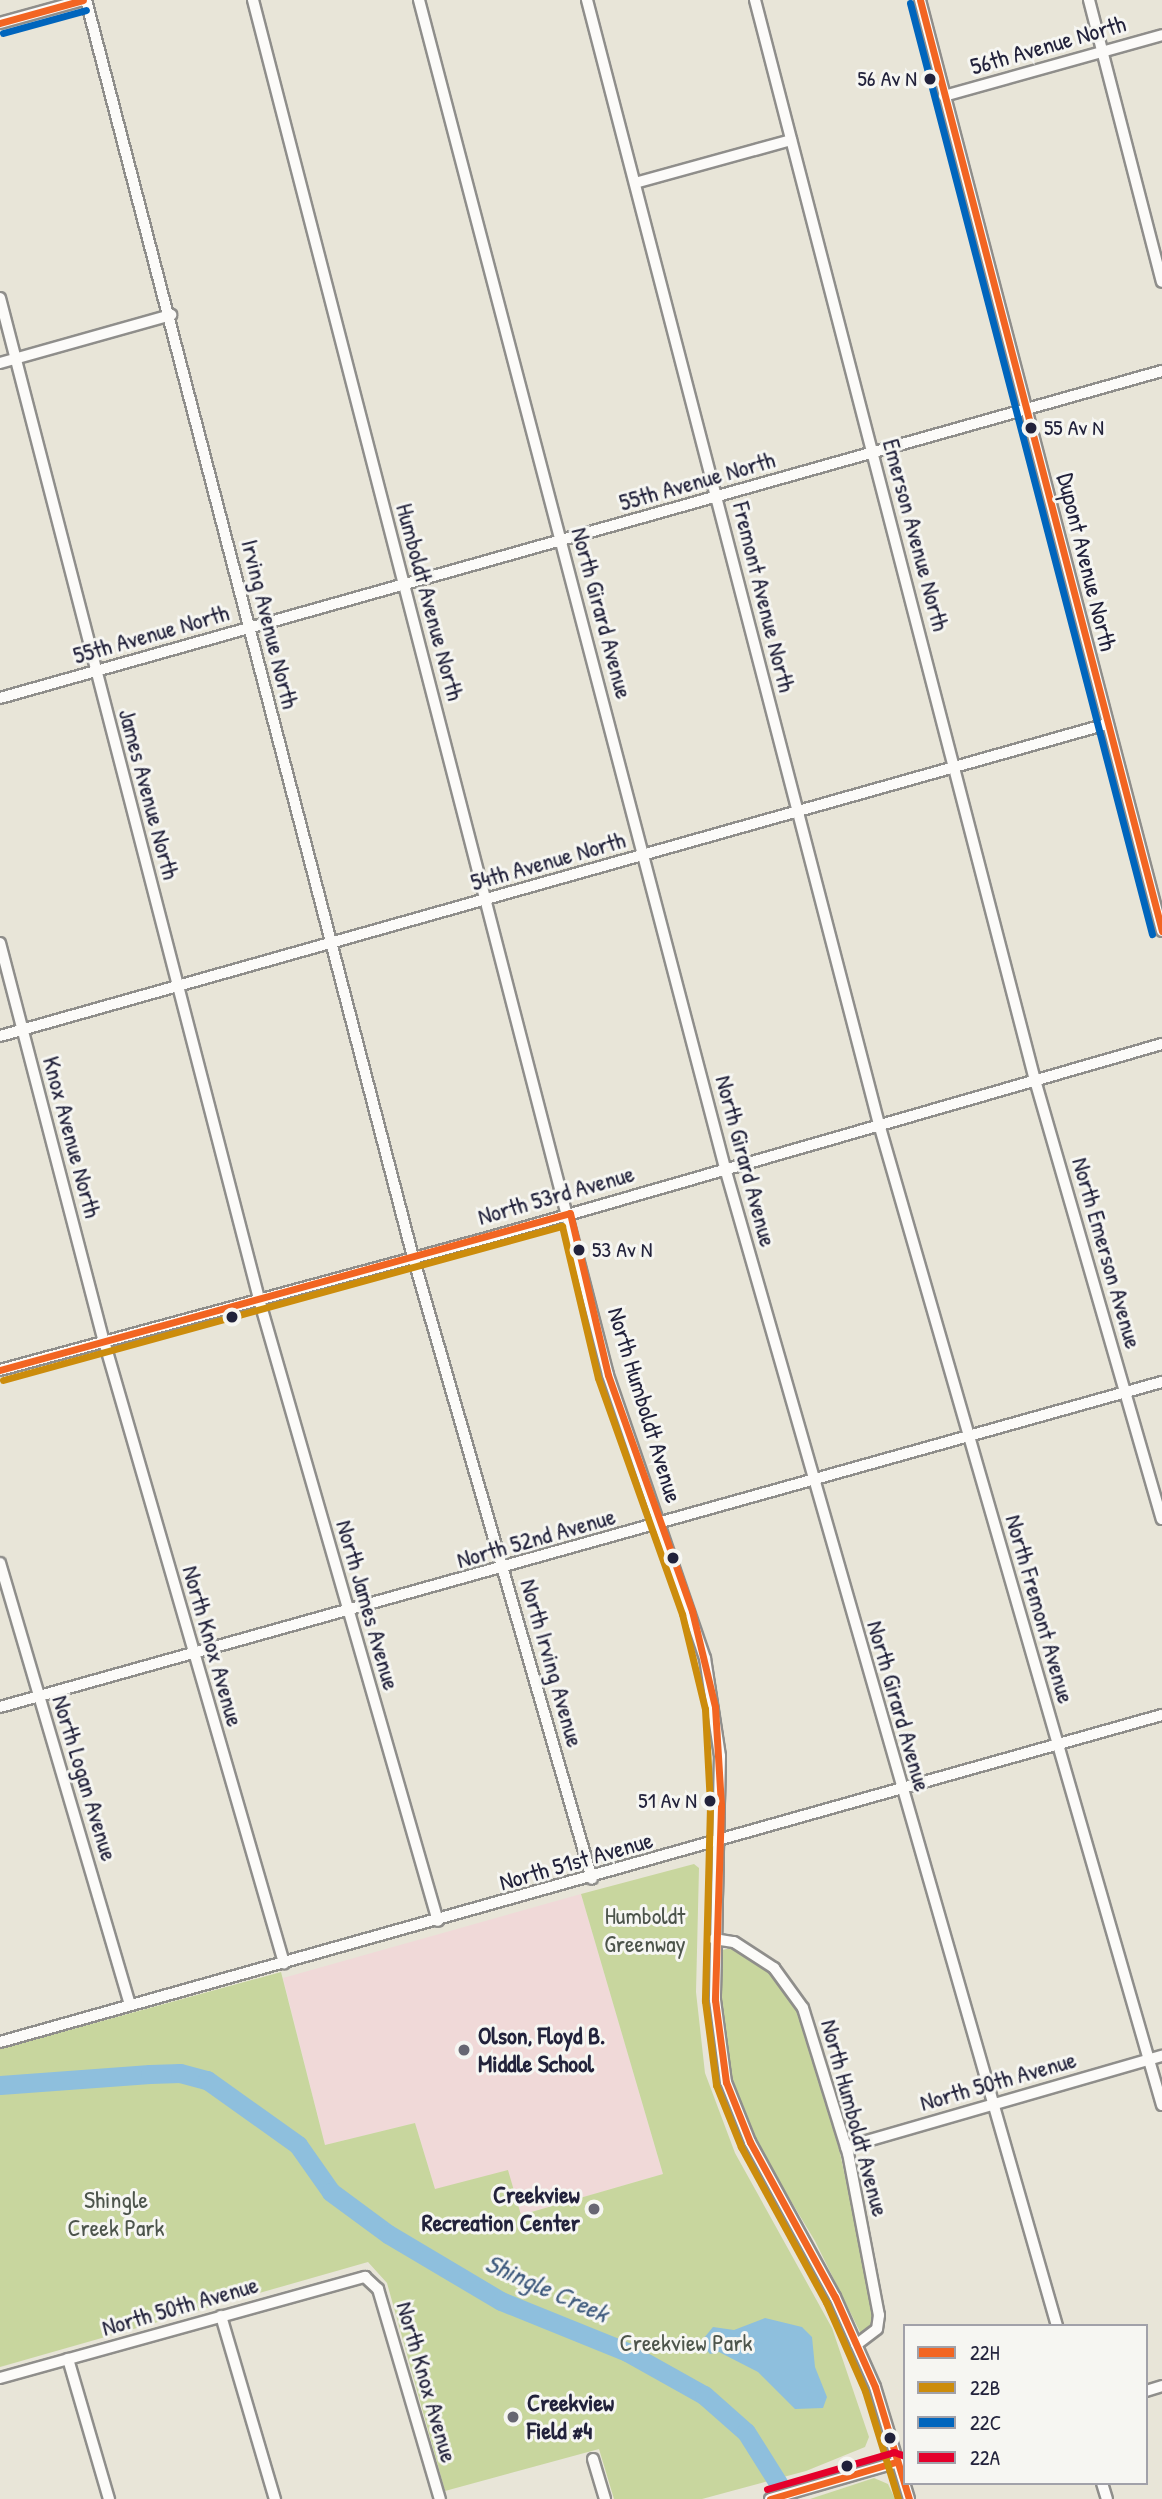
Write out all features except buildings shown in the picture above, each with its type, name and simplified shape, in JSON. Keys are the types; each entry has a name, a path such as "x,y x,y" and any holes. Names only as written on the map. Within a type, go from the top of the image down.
{"street":[{"path":"0,23 84,0"},
{"name":"Irving Avenue North","path":"84,0 171,315 249,629 413,1258"},
{"name":"Humboldt Avenue North","path":"253,0 570,1213"},
{"name":"North Girard Avenue","path":"419,0 724,1168 991,2105 1056,2324"},
{"name":"Fremont Avenue North","path":"587,0 879,1124"},
{"name":"Emerson Avenue North","path":"755,0 1035,1080"},
{"name":"Dupont Avenue North","path":"920,0 1162,931"},
{"path":"1089,0 1162,282"},
{"name":"56th Avenue North","path":"944,96 1162,35"},
{"path":"635,183 791,140"},
{"name":"James Avenue North","path":"0,298 259,1299"},
{"path":"0,363 171,315"},
{"name":"55th Avenue North","path":"0,698 1162,372"},
{"name":"54th Avenue North","path":"0,1036 487,901 1107,724"},
{"name":"Knox Avenue North","path":"0,943 104,1341"},
{"name":"North 53rd Avenue","path":"0,1370 413,1258 1162,1044"},
{"name":"North Emerson Avenue","path":"1035,1080 1162,1519"},
{"name":"North Fremont Avenue","path":"879,1124 1162,2105"},
{"name":"North Humboldt Avenue","path":"570,1213 608,1375 692,1611 715,1707 720,1768 714,1939 719,2046 734,2105 856,2346 875,2388 901,2461"},
{"name":"North Irving Avenue","path":"413,1258 592,1879"},
{"name":"North James Avenue","path":"259,1299 438,1921"},
{"name":"North Knox Avenue","path":"104,1341 284,1963"},
{"name":"North 52nd Avenue","path":"0,1707 503,1569 1162,1381"},
{"name":"North Logan Avenue","path":"0,1563 130,2004"},
{"name":"North 51st Avenue","path":"0,2042 130,2004 592,1879 1162,1716"},
{"name":"North Humboldt Avenue","path":"714,1939 728,1940 752,1952 792,1989 828,2082 846,2147 879,2315 877,2329 856,2346"},
{"name":"North 50th Avenue","path":"846,2147 1162,2056"},
{"name":"North 50th Avenue","path":"0,2378 357,2277 371,2280"},
{"name":"North Knox Avenue","path":"371,2280 378,2288 440,2499"},
{"path":"220,2316 275,2499"},
{"path":"68,2359 109,2499"},
{"path":"593,2459 605,2499"},
{"path":"770,2499 901,2461"}],"shaded area":[{"name":"Olson, Floyd B. Middle School","path":"581,1894 663,2174 521,2215 435,2189 415,2123 325,2145 283,1978"}],"green space":[{"name":"Creekview Park","path":"694,1864 699,1868 696,1992 705,2073 735,2153 832,2328 869,2437 865,2447 806,2471 702,2499 614,2499 599,2449 445,2491 387,2283 368,2262 0,2367 0,2049 281,1972 325,2145 415,2123 435,2189 508,2170 521,2215 663,2174 581,1894"},
{"name":"Humboldt Greenway","path":"730,1948 771,1970 794,2004 812,2051 830,2107 874,2310 873,2322 861,2334 815,2241 752,2136 733,2086 718,2002 719,1951"},
{"path":"874,2478 888,2484 895,2499 810,2499"}],"water":[{"path":"765,2318 802,2327 812,2337 815,2367 827,2397 823,2408 795,2409 758,2372 719,2352 710,2354 705,2348 704,2338 713,2327 734,2330"}],"waterway":[{"name":"Shingle Creek","path":"0,2085 180,2073 207,2080 298,2145 331,2192 388,2234 501,2301 627,2352 704,2395 746,2432 788,2499"}],"transit line":[{"name":"22H","path":"0,23 83,0"},
{"name":"22H","path":"920,0 1162,931"},
{"name":"22C","path":"910,3 1152,934"},
{"name":"22C","path":"3,33 86,10"},
{"name":"22H","path":"0,1370 570,1213 608,1375 692,1611 715,1707 721,1806 715,2000 726,2082 750,2142 835,2297 875,2387 903,2479"},
{"name":"22B","path":"3,1380 562,1226 598,1378 682,1614 705,1709 710,1806 705,2001 716,2085 741,2147 826,2302 865,2391 898,2499"},
{"name":"22A","path":"767,2489 894,2452 903,2455"},
{"name":"22H","path":"770,2499 896,2462"},
{"name":"22H","path":"905,2485 909,2499"}],"place":[{"name":"56 Av N","path":"930,79"},
{"name":"55 Av N","path":"1031,428"},
{"name":"53 Av N","path":"579,1250"},
{"name":"51 Av N","path":"710,1801"},
{"name":"Olson, Floyd B. Middle School","path":"464,2050"},
{"name":"Creekview Recreation Center","path":"594,2209"},
{"name":"Creekview Field #4","path":"513,2417"}],"park label":[{"name":"Shingle Creek Park","path":"116,2214"}]}
